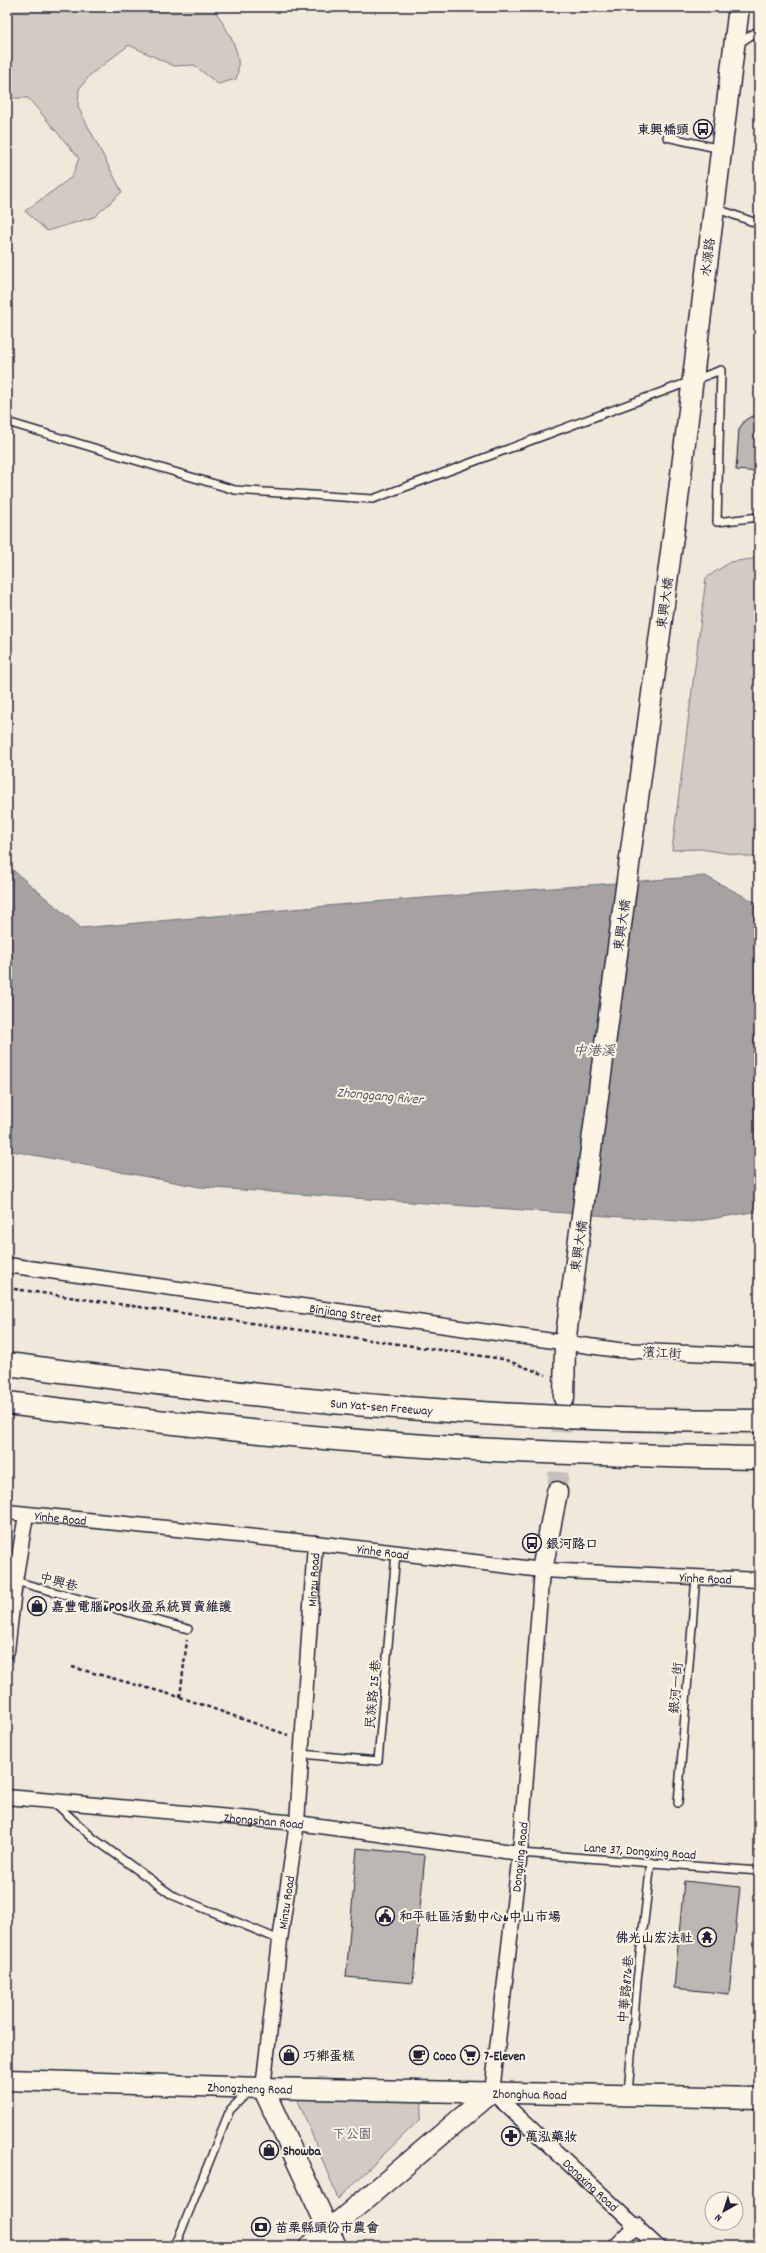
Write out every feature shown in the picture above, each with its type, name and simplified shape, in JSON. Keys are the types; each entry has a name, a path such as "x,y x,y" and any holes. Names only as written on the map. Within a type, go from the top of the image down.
{"highway":[{"name":"Sun Yat-sen Freeway","path":"7,1364 212,1390 406,1408 556,1417 759,1421"},
{"path":"7,1402 174,1425 455,1448 552,1453 759,1458"}],"street":[{"name":"水源路","path":"677,507 739,7"},
{"name":"東興大橋","path":"564,1398 565,1343 677,507"},
{"name":"Binjiang Street","path":"7,1265 565,1343"},
{"name":"濱江街","path":"565,1343 618,1350 759,1356"},
{"name":"Dongxing Road","path":"557,1492 542,1570 520,1853 492,2092 637,2225 657,2246"},
{"name":"Yinhe Road","path":"7,1512 315,1543 542,1570 759,1580"},
{"path":"7,1651 15,1581 26,1514"},
{"name":"Minzu Road","path":"263,2088 280,1940 297,1823 315,1543"},
{"name":"Zhongshan Road","path":"7,1797 297,1823 520,1853"},
{"name":"Zhongzheng Road","path":"7,2080 263,2088 492,2092"},
{"path":"263,2088 332,2238"},
{"name":"Zhonghua Road","path":"310,2246 332,2238 492,2092 759,2098"},
{"path":"616,2246 637,2225"}],"lane":[{"path":"734,46 759,30"},
{"path":"667,137 721,149"},
{"path":"713,207 759,224"},
{"path":"7,422 235,490 373,499 693,379 722,370 717,522 759,517"},
{"name":"民族路 25 巷","path":"301,1754 378,1761 396,1553"},
{"name":"銀河一街","path":"678,1803 696,1576"},
{"name":"中興巷","path":"15,1581 188,1629"},
{"path":"53,1801 93,1838 172,1895 280,1940"},
{"name":"Lane 37, Dongxing Road","path":"520,1853 759,1871"},
{"name":"中華路876巷","path":"628,2095 637,1981 651,1862"},
{"path":"172,2246 178,2239 230,2110 247,2092 263,2088"}],"path":[{"path":"7,1288 503,1359 542,1374 565,1378"},
{"path":"180,1697 188,1629"},
{"path":"72,1667 180,1697 302,1740"}],"green space":[{"path":"7,7 213,7 233,42 236,51 238,69 236,79 218,84 194,65 174,66 129,45 91,74 79,89 78,107 122,192 94,217 47,231 25,211 72,177 79,158 28,98 8,98 7,100"},
{"path":"759,558 759,858 700,849 672,850 706,578 730,562"},
{"name":"下公園","path":"296,2095 423,2096 420,2119 338,2199"}],"water":[{"name":"中港溪","path":"7,865 81,928 360,903 705,876 759,904 759,1211 692,1222 200,1187 7,1150"}],"building":[{"path":"752,416 759,419 759,472 736,470 739,429 745,420"},
{"name":"和平社區活動中心&中山市場","path":"357,1848 425,1855 413,1983 346,1977"},
{"name":"佛光山宏法社","path":"684,1881 740,1887 729,1994 674,1988"}],"tunnel":[{"path":"557,1492 564,1400"}],"place":[{"name":"東興橋頭","path":"703,129"},
{"name":"銀河路口","path":"532,1543"},
{"name":"嘉豐電腦&POS收盈系統買賣維護","path":"37,1606"},
{"name":"和平社區活動中心&中山市場","path":"385,1916"},
{"name":"佛光山宏法社","path":"707,1937"},
{"name":"巧鄉蛋糕","path":"289,2055"},
{"name":"Coco","path":"419,2055"},
{"name":"7-Eleven","path":"470,2055"},
{"name":"萬泓藥妝","path":"511,2136"},
{"name":"Showba","path":"269,2150"},
{"name":"苗栗縣頭份市農會","path":"261,2227"}],"water label":[{"name":"Zhonggang River","path":"380,1095"}]}
